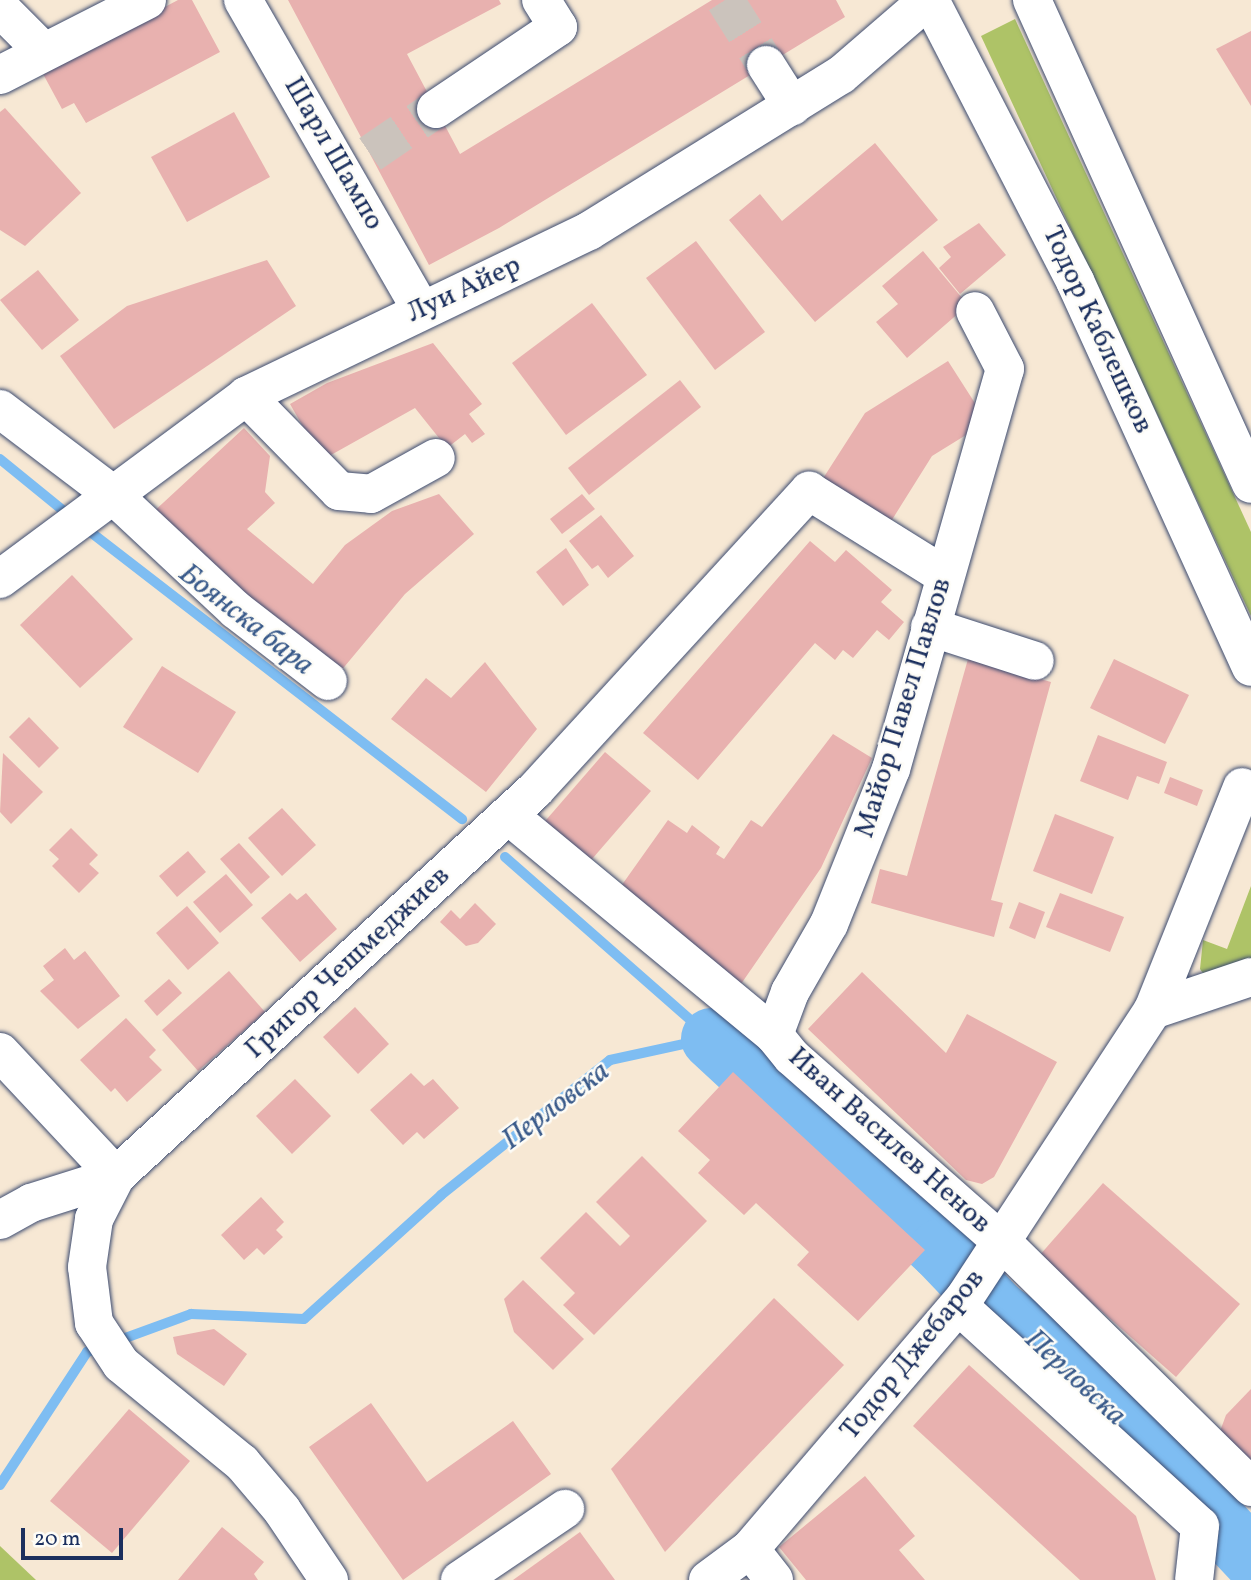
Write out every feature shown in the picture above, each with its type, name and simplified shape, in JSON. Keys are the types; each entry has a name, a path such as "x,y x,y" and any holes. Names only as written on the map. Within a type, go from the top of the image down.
{"street":[{"path":"0,75 147,0"},
{"name":"Шарл Шампо","path":"243,0 358,163 421,309"},
{"path":"436,109 558,27 541,0"},
{"name":"Луи Айер","path":"0,579 246,396 421,309 589,231 792,106 879,46 929,0"},
{"name":"Тодор Каблешков","path":"929,0 1075,281 1251,667"},
{"path":"1032,0 1251,485"},
{"path":"0,8 44,52"},
{"path":"766,65 792,106"},
{"name":"Майор Павел Павлов","path":"774,1035 790,992 830,924 891,769 944,575 1005,369 975,311"},
{"path":"246,396 339,491 370,494 436,458"},
{"path":"0,409 88,512 236,610 328,681"},
{"name":"Григор Чешмеджиев","path":"329,1580 282,1510 242,1463 121,1364 94,1323 87,1267 94,1219 116,1176 508,816 809,491 944,575"},
{"path":"930,627 1035,661"},
{"name":"Тодор Джебаров","path":"708,1580 750,1549 962,1301 1153,1010 1242,787"},
{"name":"Иван Василев Ненов","path":"508,816 774,1035 792,1057 998,1246 1251,1487"},
{"path":"1153,1010 1251,977"},
{"path":"0,1052 116,1176 31,1203 0,1220"},
{"path":"962,1301 1200,1526 1194,1580"},
{"path":"460,1580 565,1509"},
{"path":"750,1549 774,1580"}],"green space":[{"path":"1015,19 1251,532 1251,616 981,36"},
{"path":"1251,886 1251,969 1207,979 1200,969 1203,940 1227,949"},
{"path":"0,1546 36,1580 0,1580"}],"building":[{"path":"178,0 192,0 220,52 86,123 74,103 62,109 42,72"},
{"path":"288,0 499,0 501,4 407,54 460,154 712,0 836,0 845,17 499,228 429,265"},
{"path":"1251,31 1251,106 1216,49"},
{"path":"5,108 81,193 25,246 0,230 0,112"},
{"path":"234,112 270,177 187,222 151,157"},
{"path":"875,143 938,220 815,322 729,220 760,194 782,221"},
{"path":"979,223 1006,255 960,294 939,268 951,257 943,247"},
{"path":"696,241 765,332 715,370 646,278"},
{"path":"923,251 968,305 907,358 876,322 898,304 882,286"},
{"path":"267,260 296,306 114,429 60,356 127,306"},
{"path":"38,270 79,320 42,350 0,300"},
{"path":"592,303 647,375 566,435 512,363"},
{"path":"433,343 482,404 469,414 485,434 472,443 465,434 447,448 415,408 322,460 290,404 327,383"},
{"path":"948,361 987,422 932,456 890,523 822,480 865,413"},
{"path":"680,380 701,407 589,495 568,468"},
{"path":"244,428 270,456 265,492 275,503 247,529 313,584 345,545 392,511 439,494 474,534 405,594 340,672 150,515"},
{"path":"582,494 595,509 562,534 550,519"},
{"path":"601,515 634,556 608,578 598,565 592,569 569,541"},
{"path":"810,541 835,562 846,550 892,590 881,602 904,622 889,640 877,630 853,658 843,650 835,660 815,643 698,780 643,733"},
{"path":"566,548 589,585 563,606 536,572"},
{"path":"72,575 133,639 80,688 20,625"},
{"path":"968,659 1051,682 991,900 1003,903 994,937 871,903 880,869 907,876"},
{"path":"1114,659 1189,695 1165,744 1090,708"},
{"path":"485,662 537,729 486,792 391,719 426,678 451,698"},
{"path":"162,666 236,712 198,773 123,727"},
{"path":"29,717 59,748 39,768 9,737"},
{"path":"833,734 872,758 821,868 741,984 614,896 668,820 687,833 692,825 720,847 716,854 724,859 751,820 762,827"},
{"path":"1098,735 1167,762 1159,784 1137,776 1128,800 1080,781"},
{"path":"605,752 651,791 586,866 540,827"},
{"path":"3,753 43,792 11,824 0,812"},
{"path":"1170,777 1203,790 1197,806 1164,793"},
{"path":"282,808 316,845 282,876 248,838"},
{"path":"1055,814 1114,837 1092,894 1033,871"},
{"path":"71,828 98,855 89,864 99,873 79,893 52,866 59,859 49,850"},
{"path":"239,843 270,877 251,894 220,859"},
{"path":"188,851 206,872 177,897 159,876"},
{"path":"226,874 253,905 220,933 193,902"},
{"path":"290,893 297,900 306,893 337,929 300,962 261,918"},
{"path":"1060,893 1124,917 1110,952 1046,927"},
{"path":"1019,902 1045,912 1035,939 1009,928"},
{"path":"475,903 496,924 478,943 466,946 440,922 451,910 460,919"},
{"path":"187,906 219,943 188,970 156,933"},
{"path":"65,948 74,960 85,951 120,996 78,1029 40,991 54,980 43,966"},
{"path":"229,971 265,1012 198,1071 162,1030"},
{"path":"862,972 946,1053 967,1014 1057,1062 994,1177 982,1184 966,1180 808,1029"},
{"path":"169,979 182,993 157,1016 144,1001"},
{"path":"355,1007 389,1044 358,1074 323,1037"},
{"path":"126,1018 156,1050 149,1057 162,1070 127,1102 115,1088 111,1092 80,1060"},
{"path":"733,1072 925,1250 858,1321 797,1265 809,1252 756,1203 744,1215 698,1173 710,1160 678,1131"},
{"path":"411,1073 424,1086 433,1079 459,1108 424,1139 417,1132 403,1145 370,1110"},
{"path":"295,1079 331,1116 292,1154 256,1116"},
{"path":"642,1156 707,1221 594,1335 563,1305 575,1293 540,1258 586,1212 620,1246 630,1236 596,1202"},
{"path":"1103,1183 1240,1304 1176,1377 1039,1256"},
{"path":"261,1197 284,1222 276,1230 283,1237 264,1255 257,1248 244,1260 221,1235"},
{"path":"523,1280 584,1339 553,1370 514,1332 504,1299"},
{"path":"774,1298 844,1365 665,1552 611,1469"},
{"path":"214,1329 247,1354 224,1386 177,1354 173,1337"},
{"path":"969,1365 1136,1516 1156,1580 1080,1580 913,1426"},
{"path":"1251,1389 1251,1465 1219,1434 1226,1415"},
{"path":"371,1403 427,1482 513,1421 551,1474 403,1580 309,1447"},
{"path":"129,1409 190,1461 112,1553 50,1501"},
{"path":"865,1476 915,1536 899,1550 925,1580 806,1580 779,1547"},
{"path":"222,1527 264,1562 254,1574 258,1580 178,1580"},
{"path":"580,1532 615,1580 513,1580"}],"waterway":[{"name":"Боянска бара","path":"0,459 71,517"},
{"name":"Боянска бара","path":"84,527 462,819"},
{"name":"Боянска бара","path":"505,857 711,1038"},
{"name":"Перловска","path":"0,1485 87,1352 191,1314 304,1319 441,1195 610,1060 711,1038"},
{"name":"Перловска","path":"711,1038 939,1249 997,1310 1068,1363 1251,1557"}],"tunnel":[{"path":"725,0 766,65"},
{"path":"370,154 436,109"}]}
